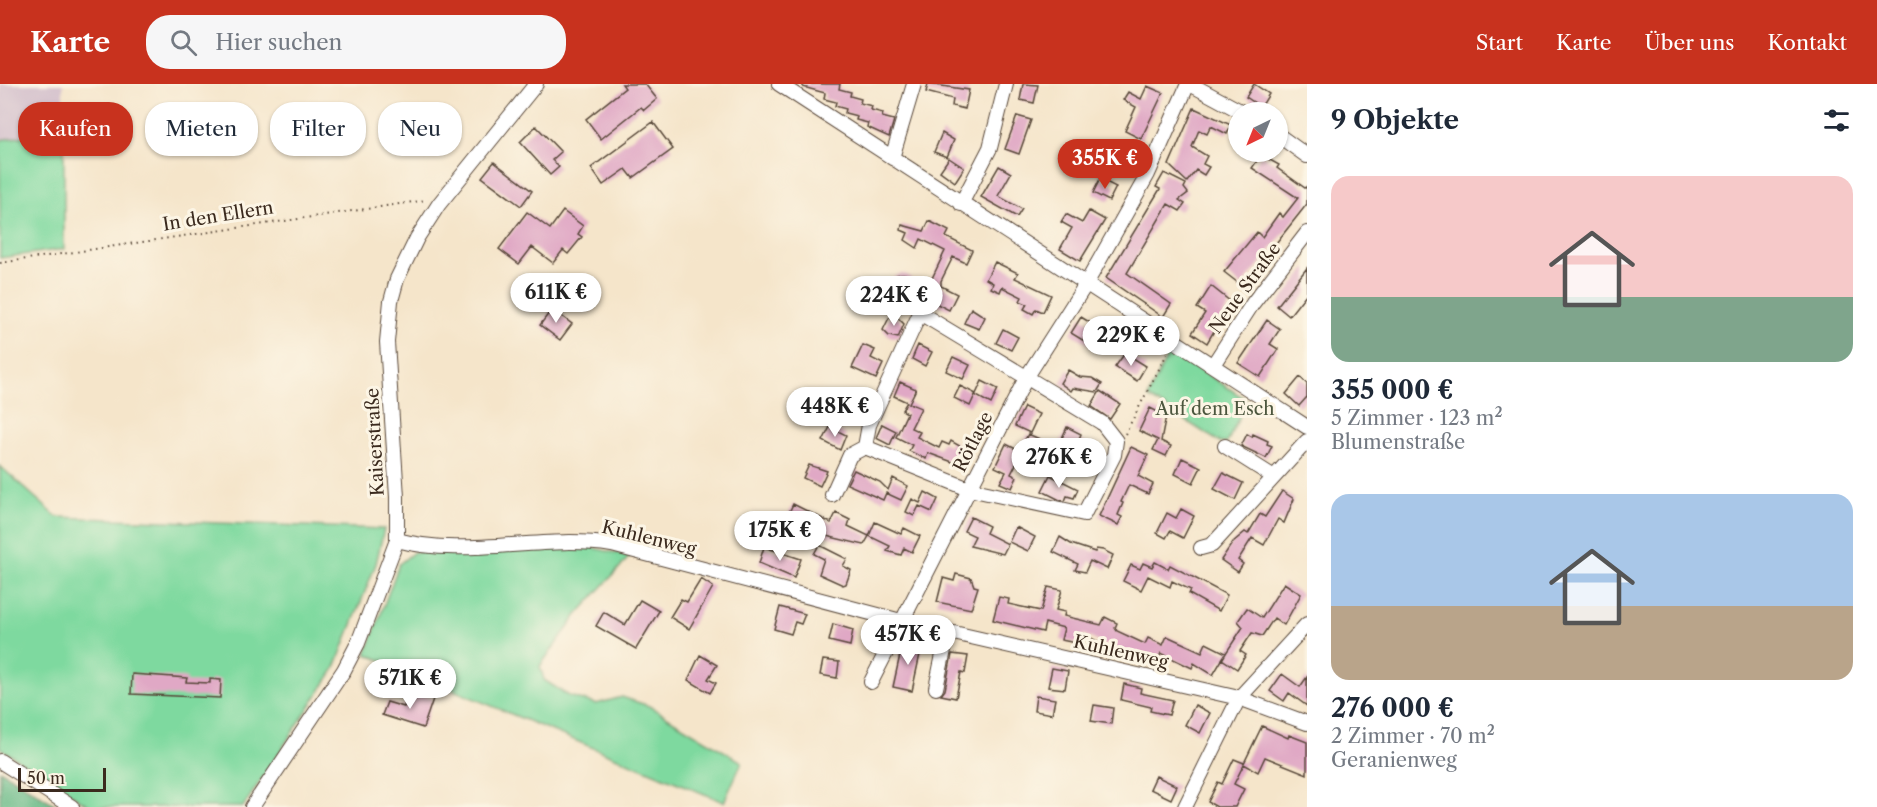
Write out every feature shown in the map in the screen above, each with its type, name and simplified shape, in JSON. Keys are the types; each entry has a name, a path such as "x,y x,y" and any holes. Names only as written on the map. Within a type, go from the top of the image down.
{"street":[{"name":"Kaiserstraße","path":"252,807 344,670 358,643 397,540 388,323 397,279 417,238 439,204 536,84"},
{"path":"778,84 1307,427"},
{"path":"892,158 914,84"},
{"path":"961,204 990,148 1006,84"},
{"path":"1189,84 1228,105"},
{"name":"Rötlage","path":"871,682 1026,378 1086,284 1149,174 1189,84"},
{"path":"1288,142 1307,156"},
{"name":"Neue Straße","path":"1214,365 1253,303 1307,233"},
{"path":"920,313 1102,423 1116,441 1114,455 1084,514 969,489 865,447 868,426 920,313"},
{"path":"1201,548 1212,545 1307,441"},
{"path":"832,495 850,455 865,447"},
{"path":"1225,447 1274,477"},
{"name":"Kuhlenweg","path":"397,540 416,545 469,546 592,542 901,621 1239,698 1307,723"},
{"path":"1185,807 1239,698 1307,624"},
{"path":"936,688 948,631"},
{"path":"0,761 72,807"}],"path":[{"name":"In den Ellern","path":"0,263 430,199 439,204"},
{"path":"1116,441 1128,432 1174,339"}],"shaded area":[{"path":"0,84 63,84 63,102 18,102 18,156 63,156 64,249 0,258"}],"green space":[{"path":"18,137 18,156 64,156 64,249 0,258 0,140"},
{"name":"Auf dem Esch","path":"1174,353 1247,400 1227,443 1221,443 1148,397 1168,354"},
{"path":"0,466 57,517 384,529 376,564 334,670 243,807 91,807 0,748"},
{"path":"589,547 630,556 577,615 540,666 544,680 569,696 596,704 622,697 649,706 742,762 724,802 366,654 399,564 414,552"},
{"path":"0,770 59,807 0,807"}],"building":[{"path":"622,84 645,84 657,99 644,110 641,107 601,139 586,119 625,88"},
{"path":"803,84 840,84 839,89 851,92 850,96 861,99 860,103 872,106 871,110 883,113 882,117 894,120 889,137 867,127 868,123 856,120 857,116 845,113 846,109 835,106 836,102 824,99 825,93 803,87"},
{"path":"928,84 969,90 965,109 952,106 953,99 926,92"},
{"path":"1023,84 1038,85 1034,103 1020,100"},
{"path":"1254,84 1269,94 1264,102 1254,102 1246,97"},
{"path":"1147,86 1163,93 1141,139 1125,131 1136,107 1123,100 1128,92 1141,99"},
{"path":"1194,108 1228,124 1227,134 1211,126 1207,134 1199,130 1192,147 1207,156 1203,164 1209,167 1204,175 1196,170 1187,182 1169,165"},
{"path":"1017,116 1031,120 1019,154 1005,149"},
{"path":"653,122 673,149 633,178 626,169 603,185 591,168"},
{"path":"536,126 561,152 552,160 559,167 550,175 520,142"},
{"path":"942,133 954,140 947,157 934,152"},
{"path":"1116,148 1132,156 1125,170 1109,162"},
{"path":"949,158 964,168 955,182 940,171"},
{"path":"494,162 532,191 521,206 482,177"},
{"path":"1256,162 1274,162 1279,165 1277,168 1305,188 1307,186 1307,204 1242,286 1224,272 1257,232 1262,237 1279,213 1283,217 1298,198 1252,168"},
{"path":"999,166 1011,173 998,196 1022,209 1017,217 981,197"},
{"path":"1164,173 1186,184 1184,188 1188,193 1179,200 1185,204 1180,211 1168,204 1127,273 1171,304 1163,317 1106,278 1160,189 1156,187"},
{"path":"1100,179 1116,187 1109,201 1093,193"},
{"path":"563,211 583,226 578,234 582,237 568,254 563,250 553,263 532,247 519,264 499,249 527,212 550,229"},
{"path":"1089,211 1105,220 1080,261 1060,249 1072,228 1061,222 1066,214 1082,223"},
{"path":"929,221 949,231 946,237 972,250 966,263 953,257 941,281 941,286 957,294 949,310 933,302 937,294 932,298 924,295 945,251 921,239 917,248 905,240 908,233 901,230 902,225 924,231"},
{"path":"995,262 1018,273 1015,278 1051,295 1043,312 1036,309 1033,314 1024,309 1027,304 1020,301 1022,297 1002,287 1000,292 991,288 993,283 986,279"},
{"path":"1307,268 1307,293 1289,316 1277,306"},
{"path":"902,274 912,281 913,285 906,295 902,296 892,289 891,285 898,275"},
{"path":"1211,286 1231,302 1207,343 1192,333 1205,313 1197,308"},
{"path":"971,308 985,317 979,329 964,323"},
{"path":"552,309 572,324 560,340 540,325"},
{"path":"1081,317 1099,328 1089,344 1071,333"},
{"path":"889,318 898,318 904,324 898,338 889,336 883,330"},
{"path":"1267,320 1280,329 1270,344 1278,349 1260,377 1238,363"},
{"path":"1003,329 1018,337 1011,350 996,343"},
{"path":"863,345 875,350 871,358 883,364 876,379 852,368"},
{"path":"918,345 932,352 925,366 912,359"},
{"path":"1125,353 1146,366 1137,381 1115,367"},
{"path":"953,357 970,365 963,379 946,371"},
{"path":"1068,370 1080,377 1092,378 1102,384 1097,392 1073,388 1071,391 1060,383"},
{"path":"1300,377 1307,384 1307,397 1299,406 1286,394"},
{"path":"982,381 998,389 991,404 975,395 970,406 954,398 960,386 976,394"},
{"path":"900,382 916,389 909,403 921,408 911,428 920,432 917,437 939,448 942,442 949,445 951,441 965,449 958,464 928,453 926,459 909,451 912,445 896,437 907,413 902,410 907,402 894,396"},
{"path":"1100,391 1120,404 1110,419 1091,406"},
{"path":"846,396 859,403 853,416 839,409"},
{"path":"1024,407 1039,414 1030,433 1015,426"},
{"path":"1150,408 1166,416 1161,441 1171,446 1166,456 1153,450 1158,440 1139,431"},
{"path":"882,424 896,431 890,445 876,438"},
{"path":"830,427 846,435 840,450 823,441"},
{"path":"1067,427 1081,434 1079,439 1088,444 1081,458 1060,448 1064,450 1053,471 1041,465 1046,454 1023,444 1028,434 1058,447"},
{"path":"1247,434 1252,437 1253,434 1268,441 1267,444 1272,446 1266,458 1241,446"},
{"path":"1006,444 1022,452 1011,474 1017,477 1012,488 1000,483 1006,472 995,467"},
{"path":"1131,447 1148,455 1138,476 1153,484 1148,494 1129,485 1121,502 1123,503 1118,515 1122,517 1118,525 1099,516"},
{"path":"1182,458 1201,467 1193,483 1175,474"},
{"path":"809,465 827,471 820,486 803,478"},
{"path":"854,470 880,482 888,490 893,478 908,486 901,500 886,493 883,500 847,484"},
{"path":"1223,473 1243,483 1235,500 1214,489"},
{"path":"1050,475 1078,489 1074,498 1067,496 1065,501 1060,500 1042,491"},
{"path":"1282,491 1294,499 1284,523 1278,519 1264,545 1252,538 1238,560 1243,564 1238,572 1221,560 1233,542 1245,532 1248,534 1260,514 1265,517"},
{"path":"925,492 938,499 932,512 919,506 914,516 906,512 912,499 920,503"},
{"path":"793,504 831,523 836,513 850,520 848,526 869,536 864,545 805,531 785,521"},
{"path":"1181,509 1194,516 1183,538 1170,531 1166,538 1157,533 1167,513 1176,518"},
{"path":"971,517 989,526 986,533 1008,544 1003,554 970,546 975,536 964,531"},
{"path":"875,522 901,534 904,528 920,536 912,552 904,548 901,555 887,551 890,546 869,536"},
{"path":"1016,527 1035,537 1028,551 1009,542"},
{"path":"1060,537 1071,544 1095,552 1096,549 1103,550 1113,555 1107,569 1090,561 1085,572 1075,570 1078,564 1053,552"},
{"path":"819,545 847,559 843,566 851,570 846,584 843,585 819,574 824,559 814,554"},
{"path":"764,547 801,559 794,578 759,563"},
{"path":"1155,562 1168,569 1170,565 1227,595 1219,611 1189,594 1191,590 1172,581 1170,587 1148,576 1141,590 1123,581 1131,565 1140,569 1143,563 1152,567"},
{"path":"956,574 971,578 974,586 978,587 971,609 937,602 943,578 954,581"},
{"path":"701,579 713,587 689,629 670,617 681,599 687,602"},
{"path":"1284,583 1301,594 1284,625 1274,618 1262,636 1252,633 1240,651 1246,655 1237,669 1222,659 1243,627 1238,621 1247,608 1262,618"},
{"path":"1048,587 1062,590 1056,610 1065,612 1064,616 1101,625 1105,617 1117,623 1115,628 1117,631 1145,644 1148,638 1163,645 1167,636 1202,652 1206,643 1226,653 1213,675 1194,663 1192,668 1161,653 1157,663 1140,655 1138,659 1128,654 1127,656 1083,634 1081,644 1061,640 1064,628 1045,623 1043,632 993,620 999,597 1009,599 1008,604 1041,611"},
{"path":"640,600 659,611 636,649 596,626 604,612 625,625"},
{"path":"780,607 805,614 801,624 795,622 791,634 774,629"},
{"path":"833,624 853,630 850,646 829,641"},
{"path":"903,641 922,645 912,691 893,687"},
{"path":"952,654 968,656 965,673 961,672 956,698 941,695 945,690"},
{"path":"700,655 717,665 708,679 716,683 710,693 688,680"},
{"path":"823,660 839,662 837,678 820,675"},
{"path":"1052,668 1068,671 1065,689 1048,687"},
{"path":"132,674 187,678 186,682 210,683 210,679 221,680 220,698 131,694"},
{"path":"1282,674 1300,687 1307,677 1307,706 1289,693 1284,701 1270,691"},
{"path":"1124,684 1141,688 1140,693 1173,700 1169,715 1150,711 1151,707 1121,700"},
{"path":"409,691 433,699 423,728 382,715 387,702 404,707"},
{"path":"1036,696 1055,699 1052,714 1034,711"},
{"path":"1094,705 1113,708 1111,724 1091,721"},
{"path":"1195,705 1210,713 1200,733 1185,725"},
{"path":"1262,726 1288,738 1289,735 1307,742 1307,774 1265,757 1258,772 1244,764 1234,784 1244,789 1235,807 1217,807 1208,802 1218,782 1222,784 1234,759 1244,763"},
{"path":"1156,776 1177,786 1171,799 1150,789"}]}
